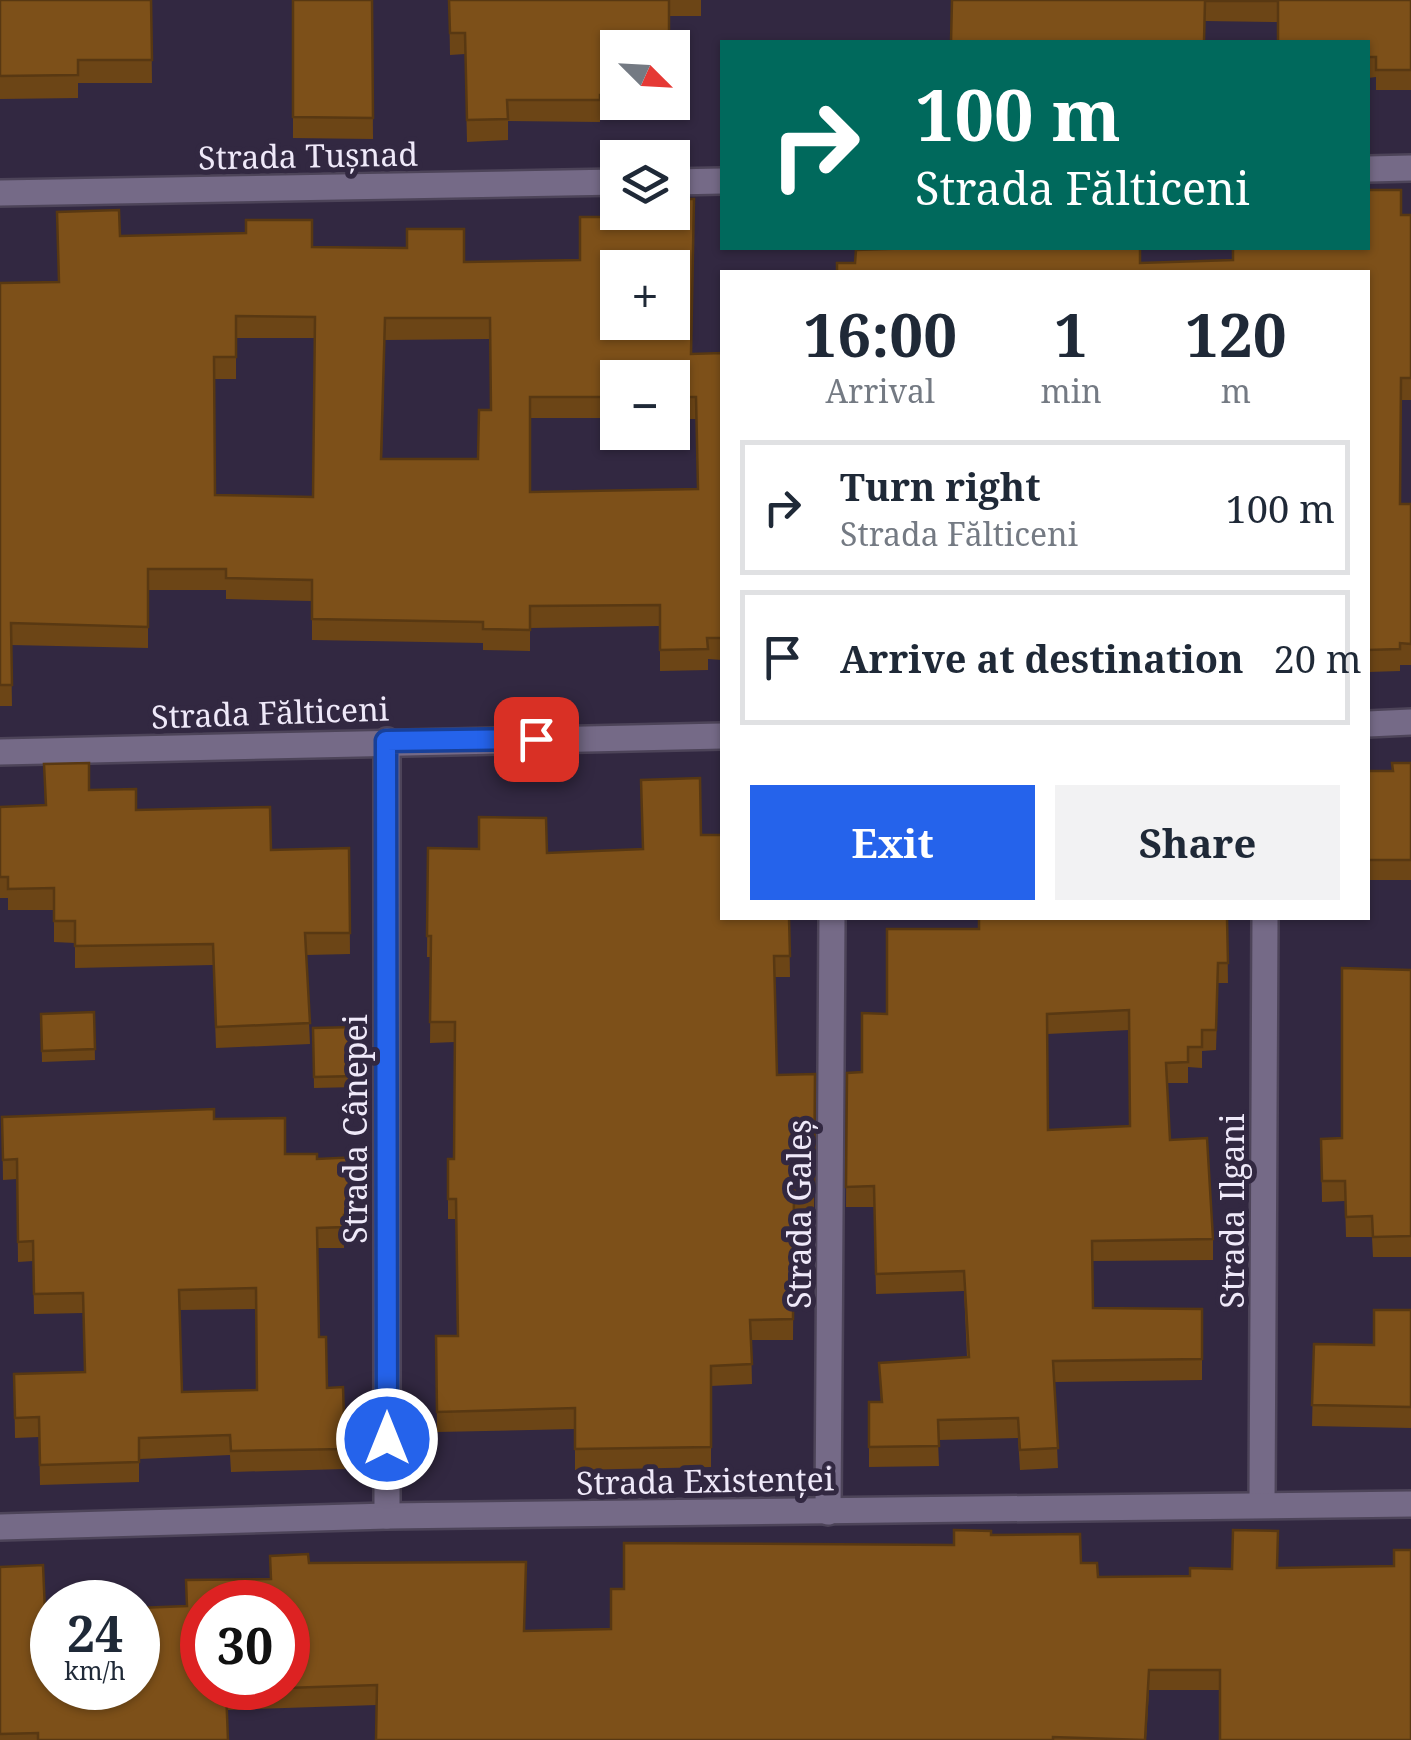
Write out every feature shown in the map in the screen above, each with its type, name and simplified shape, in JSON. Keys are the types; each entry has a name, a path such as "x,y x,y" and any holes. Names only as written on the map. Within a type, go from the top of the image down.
{"street":[{"path":"1370,169 1411,168"},
{"path":"690,182 720,181"},
{"name":"Strada Tușnad","path":"0,193 600,182"},
{"path":"1370,724 1411,722"},
{"name":"Strada Fălticeni","path":"0,752 720,736"},
{"name":"Strada Cânepei","path":"386,741 387,1516"},
{"name":"Strada Galeș","path":"828,1512 832,920"},
{"name":"Strada Ilgani","path":"1262,1504 1265,920"},
{"name":"Strada Existenței","path":"0,1527 387,1516 1411,1504"}],"building":[{"path":"0,0 151,0 152,60 78,60 78,75 0,76"},
{"path":"293,0 372,0 373,118 293,117"},
{"path":"449,0 669,0 669,30 600,30 600,100 507,100 508,119 467,120 465,33 450,33"},
{"path":"952,0 1411,0 1411,70 1376,70 1376,57 1370,57 1370,40 1278,40 1278,1 1205,1 1204,40 951,40"},
{"path":"1370,190 1401,190 1401,215 1411,215 1411,378 1401,378 1400,504 1411,504 1411,644 1400,643 1400,649 1370,650 1370,270 837,270 837,263 855,263 856,250 1140,250 1140,263 1233,260 1233,250 1370,250"},
{"path":"690,199 694,199 691,354 720,353 720,638 707,638 708,649 660,650 660,605 530,606 530,630 483,629 483,622 312,619 312,580 226,578 226,569 148,569 148,627 11,623 12,685 0,685 0,283 59,282 57,212 119,210 120,236 246,233 246,220 312,220 312,247 407,248 407,229 464,229 464,262 580,260 580,217 600,217 600,230 690,230","holes":["236,316 315,317 313,497 215,495 214,357 236,357","385,318 490,318 491,410 479,410 478,459 381,459"]},
{"path":"89,763 89,790 136,789 136,810 270,807 271,850 349,848 350,933 305,933 310,1023 216,1027 213,944 75,946 75,921 54,921 54,888 8,889 8,877 0,877 0,807 46,805 44,764"},
{"path":"1392,763 1411,763 1411,860 1370,860 1370,771 1393,771"},
{"path":"700,778 701,835 720,835 720,920 789,920 790,956 774,956 777,1075 815,1074 814,1188 794,1188 793,1319 750,1320 752,1364 711,1366 711,1447 575,1449 575,1408 437,1412 436,1336 458,1336 456,1199 448,1199 448,1159 454,1159 455,1022 430,1022 428,848 479,849 479,817 546,818 547,853 643,849 641,780"},
{"path":"979,920 1227,920 1228,963 1218,963 1216,1030 1202,1030 1202,1047 1188,1047 1188,1062 1166,1063 1170,1140 1207,1138 1213,1239 1092,1241 1093,1308 1202,1309 1202,1359 1053,1361 1058,1448 1020,1450 1018,1418 938,1420 939,1446 869,1447 869,1402 882,1402 879,1363 969,1357 964,1271 876,1274 874,1186 846,1187 847,1073 862,1072 862,1013 887,1014 887,929 979,929","holes":["1129,1010 1130,1126 1048,1130 1047,1014"]},
{"path":"1342,968 1411,970 1411,1236 1373,1237 1372,1216 1346,1217 1345,1181 1322,1181 1321,1139 1342,1138"},
{"path":"94,1012 95,1049 42,1051 41,1014"},
{"path":"356,1027 357,1076 314,1077 313,1028"},
{"path":"214,1109 214,1119 285,1118 285,1154 317,1154 317,1159 359,1157 360,1214 344,1215 344,1227 317,1228 319,1337 326,1337 327,1388 343,1387 345,1449 231,1451 230,1435 139,1438 139,1462 40,1465 39,1417 15,1418 14,1374 85,1372 83,1293 34,1294 33,1241 18,1242 17,1159 3,1160 2,1117","holes":["256,1288 257,1390 182,1392 179,1290"]},
{"path":"1374,1310 1411,1310 1411,1407 1312,1405 1314,1344 1374,1345"},
{"path":"954,1530 991,1531 991,1535 1080,1534 1081,1563 1097,1563 1098,1577 1190,1576 1190,1568 1232,1569 1233,1530 1278,1531 1277,1568 1394,1566 1394,1550 1411,1550 1411,1740 1220,1740 1220,1670 1149,1670 1145,1740 376,1740 377,1685 310,1687 310,1580 186,1580 271,1579 270,1556 308,1554 309,1563 526,1562 524,1631 611,1629 611,1589 624,1589 624,1543 954,1545"},
{"path":"43,1565 44,1580 30,1580 30,1710 160,1710 160,1607 180,1606 180,1710 227,1710 228,1740 38,1740 38,1733 0,1734 0,1567"}],"route":[{"path":"387,1439 386,741 536,739"}]}
